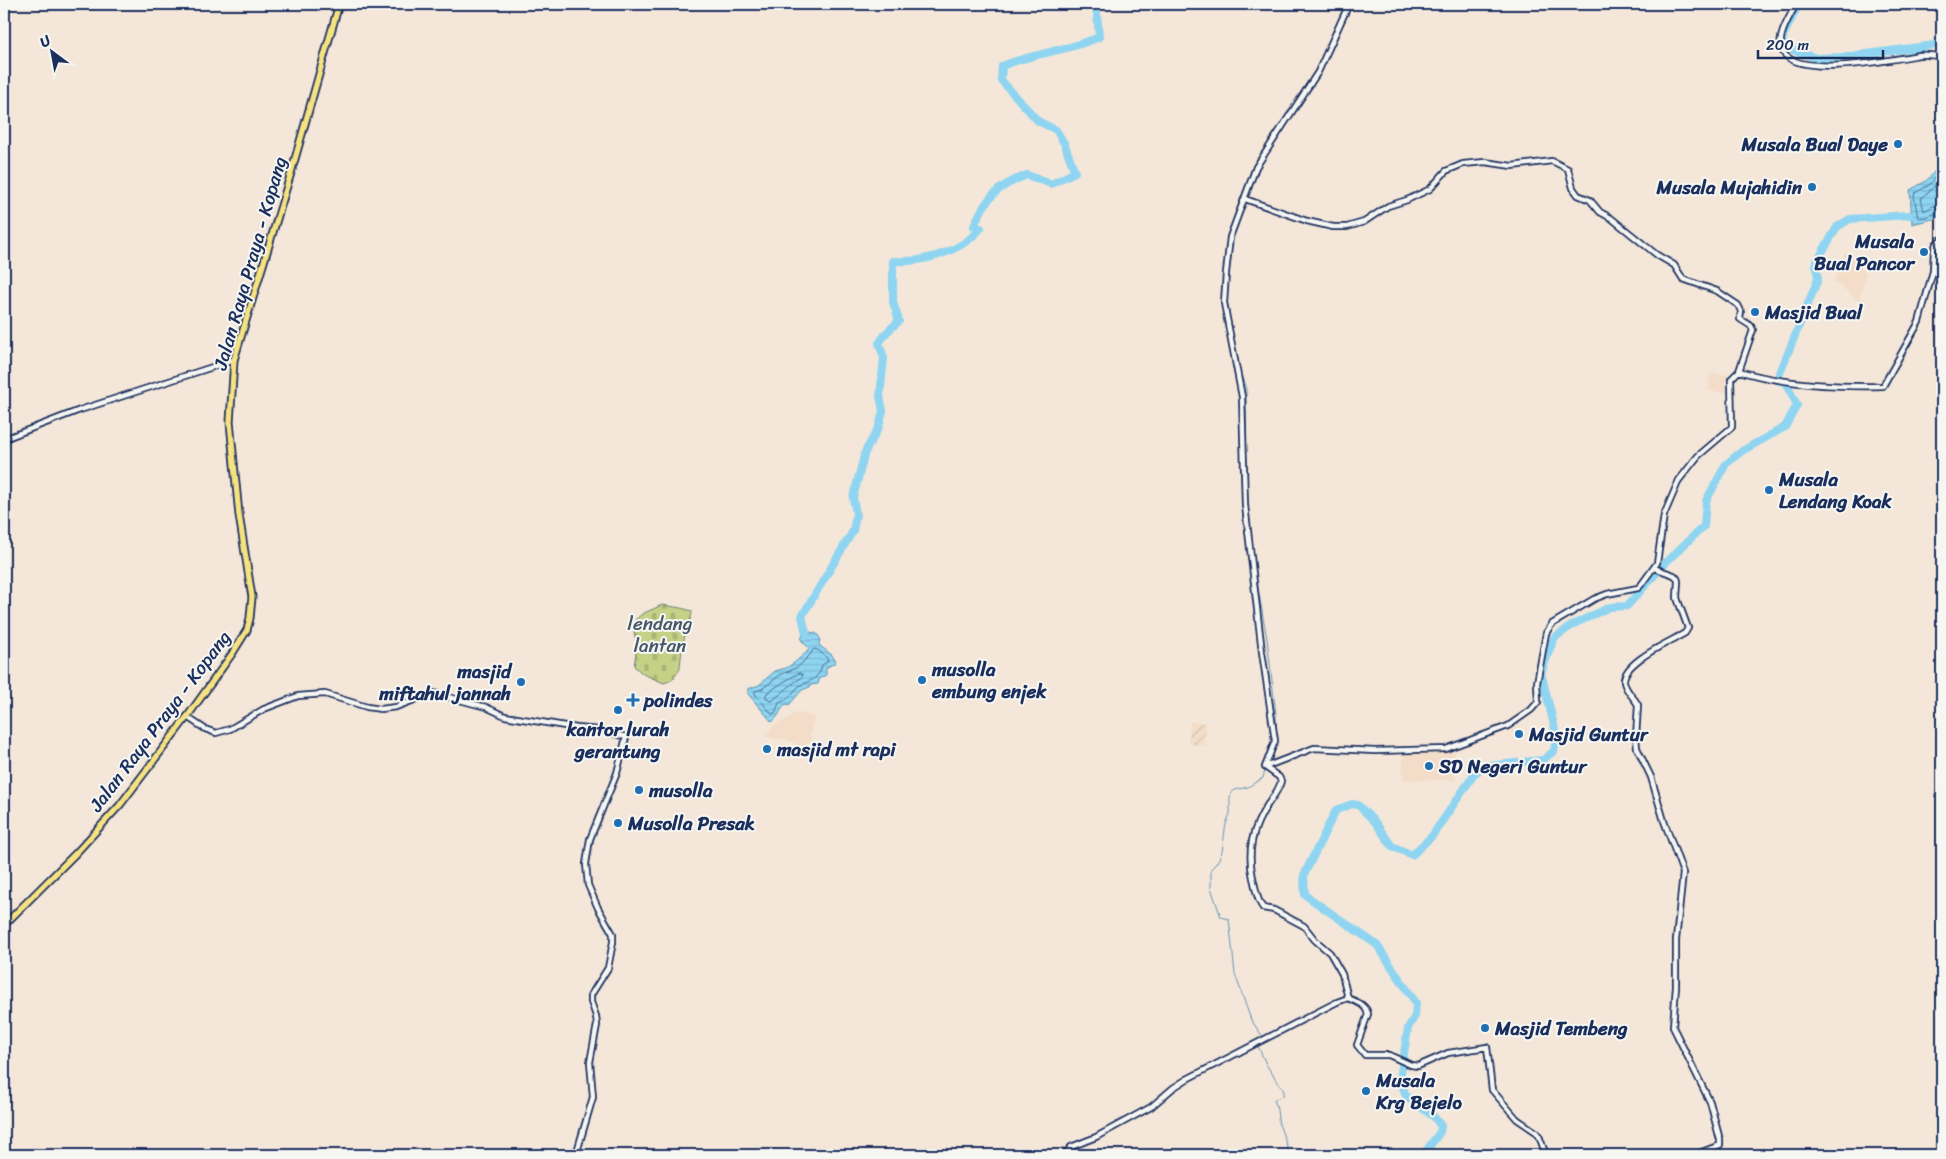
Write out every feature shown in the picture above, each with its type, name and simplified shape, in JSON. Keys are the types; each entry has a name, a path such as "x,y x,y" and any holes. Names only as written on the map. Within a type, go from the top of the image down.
{"highway":[{"name":"Jalan Raya Praya - Kopang","path":"4,925 76,853 120,805 187,717 242,640 247,630 252,607 251,587 239,515 231,443 230,414 234,360 291,173 339,4"}],"street":[{"path":"1265,767 1275,741 1262,652 1245,504 1242,397 1224,303 1230,237 1256,167 1318,72 1349,4"},
{"path":"1796,4 1782,34 1780,44 1785,54 1794,59 1814,65 1833,66 1920,55 1942,56"},
{"path":"1245,200 1307,221 1333,227 1347,227 1364,222 1388,206 1430,189 1443,173 1459,165 1480,162 1516,166 1552,161 1568,169 1573,188 1578,195 1590,200 1600,212 1611,218 1657,255 1674,266 1683,279 1717,291 1740,307 1740,319 1751,326 1753,330 1739,371 1731,379 1732,427 1698,456 1679,480 1664,515 1656,568 1639,587 1604,594 1563,616 1549,627 1538,677 1538,702 1531,710 1508,726 1446,749 1384,751 1314,748 1265,767"},
{"path":"1739,371 1778,380 1814,384 1883,386 1920,319 1933,271 1934,250 1936,244 1942,239"},
{"path":"4,439 80,410 234,360"},
{"path":"1656,568 1673,574 1678,581 1677,598 1688,630 1649,653 1629,669 1624,681 1627,690 1638,705 1637,748 1653,781 1664,821 1683,873 1676,940 1676,986 1673,1027 1710,1102 1720,1140 1720,1145 1694,1155"},
{"path":"187,717 205,729 216,733 230,729 268,707 298,696 325,694 367,707 381,709 396,707 433,693 486,707 505,716 600,730 626,737 617,773 590,839 586,864 588,885 598,908 611,929 613,942 608,968 591,995 591,1002 596,1016 590,1062 593,1097 576,1155"},
{"path":"1265,767 1282,781 1279,789 1260,816 1252,839 1250,862 1258,900 1263,908 1274,910 1304,926 1315,940 1330,952 1342,974 1348,998"},
{"path":"1064,1155 1071,1147 1096,1137 1151,1107 1187,1079 1348,998 1364,1006 1368,1012 1358,1042 1359,1049 1365,1055 1384,1055 1418,1066 1438,1056 1487,1047 1492,1090 1517,1119 1540,1136 1546,1155"}],"shaded area":[{"path":"1844,253 1852,254 1859,264 1858,267 1866,273 1859,301 1834,281"},
{"path":"1710,373 1727,375 1726,393 1708,391"},
{"path":"797,712 815,717 810,734 812,740 803,750 794,743 784,739 774,739 765,735 774,726"},
{"path":"1190,722 1206,723 1205,745 1189,744"},
{"name":"SD Negeri Guntur","path":"1403,752 1455,752 1455,780 1403,780"}],"green space":[{"name":"lendang lantan","path":"662,605 692,611 685,634 680,669 672,680 664,683 643,674 634,666 637,646 634,632 635,620 642,614"}],"water":[{"path":"1942,163 1942,213 1937,218 1912,224 1910,190 1926,181"},
{"path":"816,633 820,638 819,645 832,655 836,662 826,668 826,675 820,678 818,684 810,685 810,687 802,690 789,705 786,704 784,706 772,722 748,694 748,689 759,685 775,671 786,668 807,652 809,648 801,640 803,634"}],"waterway":[{"path":"806,633 802,616 853,531 856,514 853,498 865,452 879,427 883,411 880,396 884,358 879,343 899,321 893,302 893,261 929,258 953,250 963,244 981,228 974,226 988,200 1001,188 1017,179 1027,175 1051,184 1075,172 1064,143 1056,130 1038,121 1001,80 1002,66 1075,46 1099,37 1097,13 1093,4"},
{"path":"1799,4 1782,42 1787,48 1816,58 1844,57 1942,44"},
{"path":"1256,164 1260,157"},
{"path":"1244,191 1251,174"},
{"path":"1423,1155 1440,1132 1441,1126 1434,1117 1406,1096 1400,1079 1408,1028 1415,1016 1416,1003 1377,945 1305,895 1304,875 1336,810 1352,804 1358,805 1375,822 1392,846 1412,855 1432,836 1475,773 1486,766 1543,760 1554,751 1556,738 1554,725 1541,673 1554,638 1574,624 1610,607 1627,606 1668,560 1704,526 1706,501 1726,464 1742,451 1785,427 1797,405 1786,383 1777,380 1818,279 1816,263 1837,227 1850,219 1909,215"},
{"path":"1227,299 1231,327"},
{"path":"1238,366 1246,389 1247,488"},
{"path":"1247,499 1254,566 1267,639 1276,714 1277,743"},
{"path":"1263,1037 1251,1020 1235,974 1229,919 1221,917 1211,888 1211,869 1216,864 1223,848 1232,793 1234,790 1248,787 1263,778 1265,770"},
{"path":"1257,1044 1267,1066 1284,1091 1283,1096 1274,1100 1289,1155"}],"place":[{"name":"Musala Bual Daye","path":"1898,144"},
{"name":"Musala Mujahidin","path":"1812,187"},
{"name":"Musala Bual Pancor","path":"1924,252"},
{"name":"Masjid Bual","path":"1755,312"},
{"name":"Musala Lendang Koak","path":"1769,490"},
{"name":"musolla embung enjek","path":"922,680"},
{"name":"masjid miftahul jannah","path":"521,682"},
{"name":"polindes","path":"633,700"},
{"name":"kantor lurah gerantung","path":"618,710"},
{"name":"Masjid Guntur","path":"1519,734"},
{"name":"masjid mt rapi","path":"767,749"},
{"name":"SD Negeri Guntur","path":"1429,766"},
{"name":"musolla","path":"639,790"},
{"name":"Musolla Presak","path":"618,823"},
{"name":"Masjid Tembeng","path":"1485,1028"},
{"name":"Musala Krg Bejelo","path":"1366,1091"}]}
